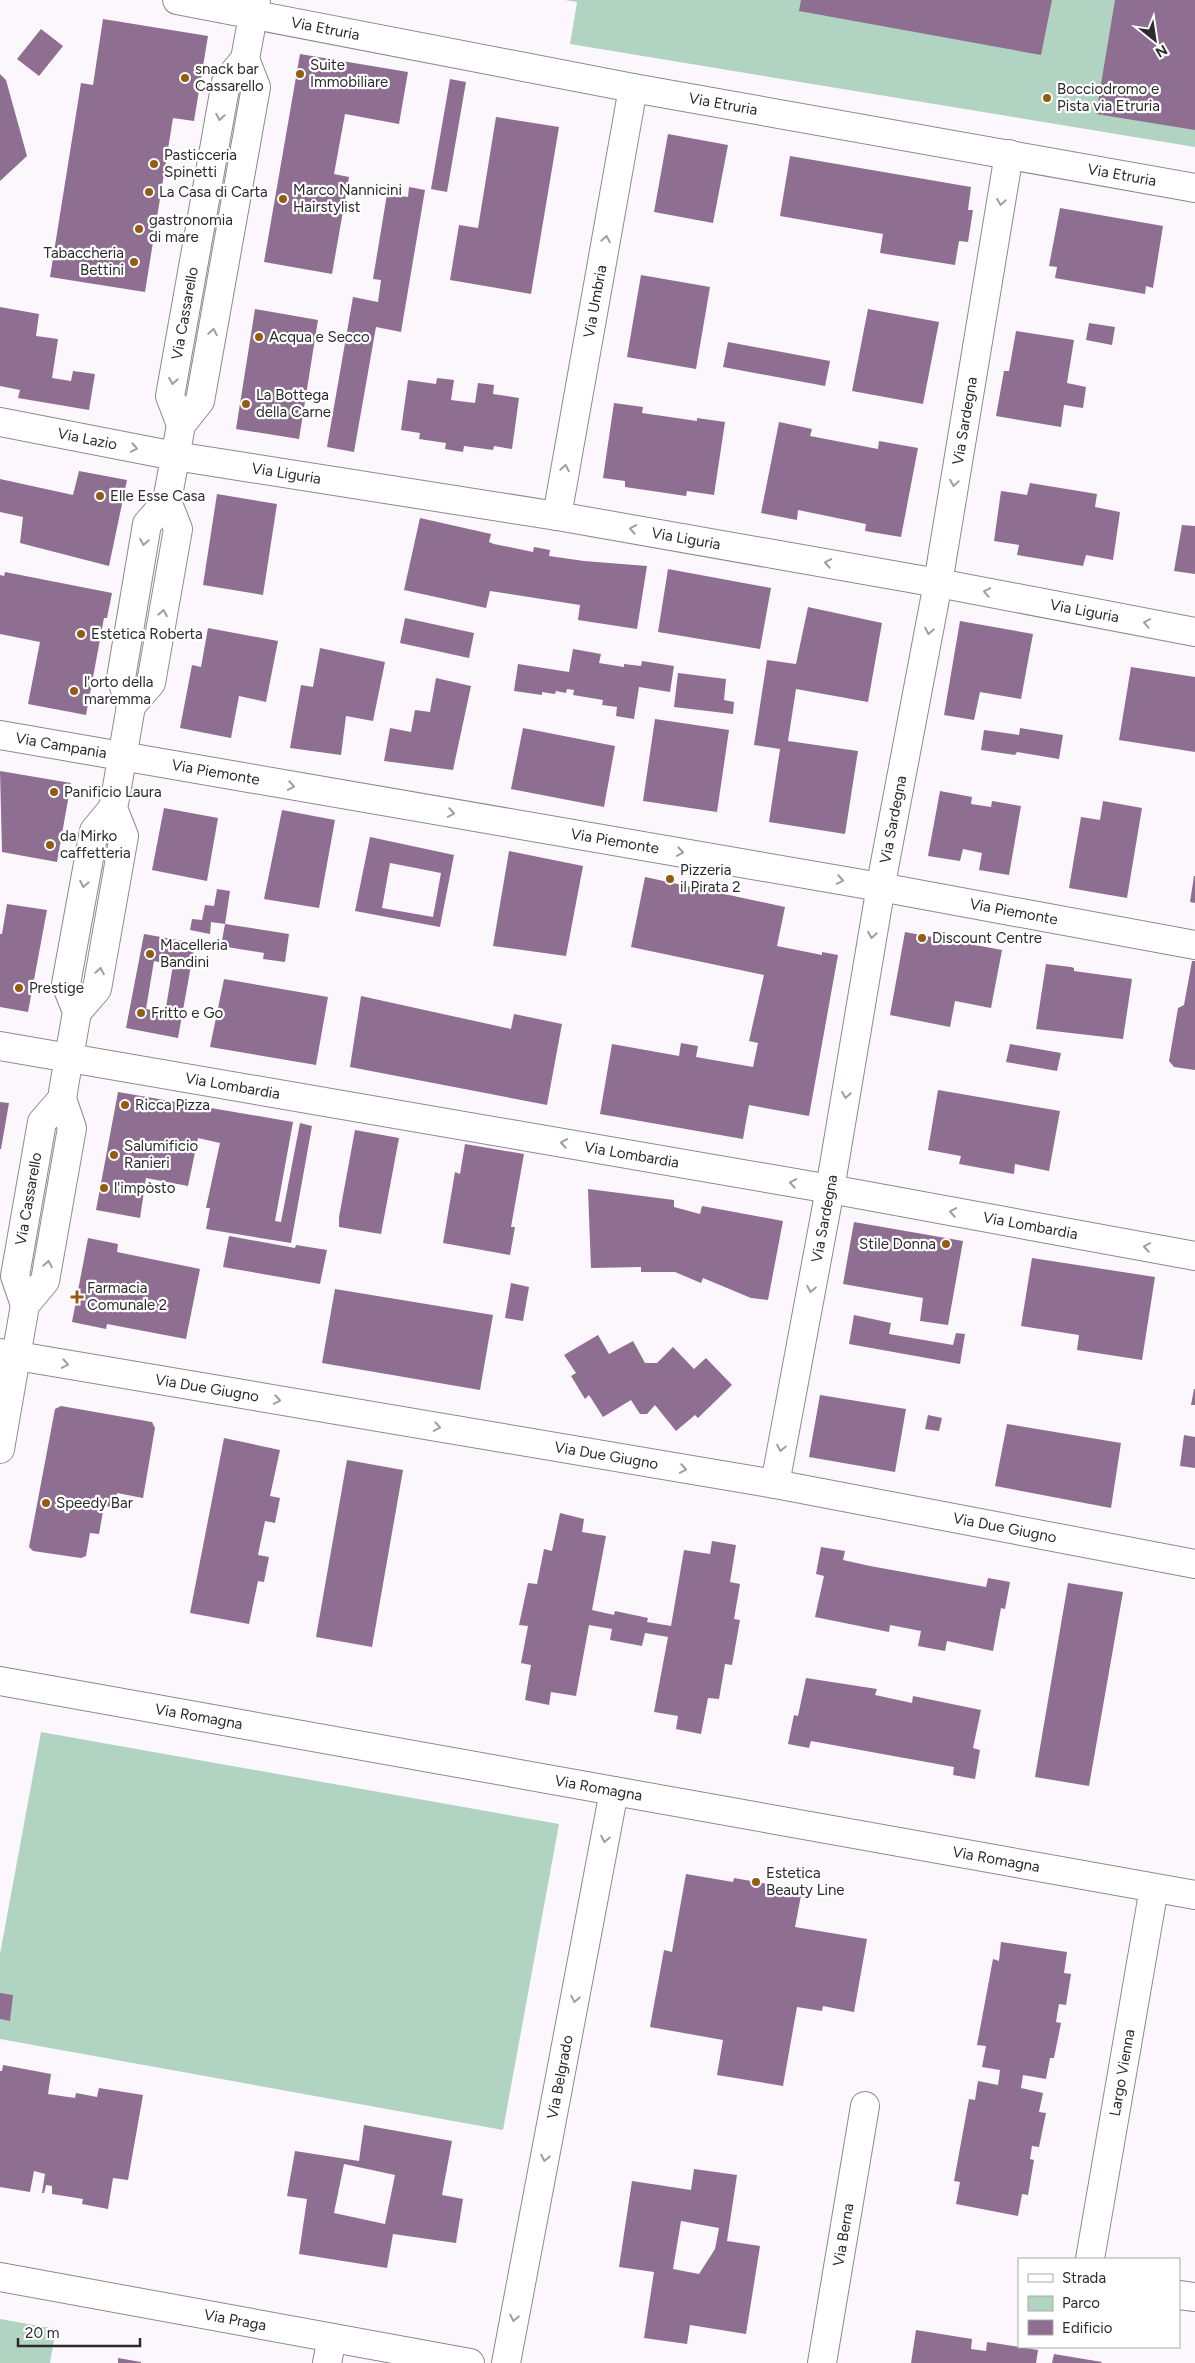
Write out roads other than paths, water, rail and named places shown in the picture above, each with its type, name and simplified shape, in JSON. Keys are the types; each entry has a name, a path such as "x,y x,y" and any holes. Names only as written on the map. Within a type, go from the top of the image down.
{"street":[{"name":"Via Etruria","path":"177,0 255,8 633,88 1195,188"},
{"name":"Via Cassarello","path":"0,1449 8,1354 25,1305 15,1276 42,1122 62,1099 77,1012 97,989 124,836 113,808 131,706 121,678 147,524 167,501 181,425 170,396 175,367 226,82 245,59 255,8"},
{"name":"Via Umbria","path":"556,516 633,88"},
{"name":"Via Sardegna","path":"775,1484 830,1189 880,887 938,583 1009,154"},
{"name":"Via Lazio","path":"0,422 175,456"},
{"name":"Via Liguria","path":"175,456 556,516 938,583 1195,632"},
{"name":"Via Campania","path":"0,735 122,757"},
{"name":"Via Piemonte","path":"122,757 880,887 1195,945"},
{"name":"Via Lombardia","path":"0,1046 830,1189 1195,1256"},
{"name":"Via Due Giugno","path":"8,1354 775,1484 1195,1564"},
{"name":"Via Romagna","path":"0,1681 1195,1895"},
{"name":"Via Belgrado","path":"506,2363 614,1791"},
{"name":"Largo Vienna","path":"1090,2258 1154,1888"},
{"name":"Via Berna","path":"822,2363 865,2106"},
{"name":"Via Praga","path":"0,2277 330,2350 470,2363"},
{"path":"1180,2295 1195,2297"}],"place":[{"name":"Suite Immobiliare","path":"300,74"},
{"name":"snack bar Cassarello","path":"185,78"},
{"name":"Bocciodromo e Pista via Etruria","path":"1047,98"},
{"name":"Pasticceria Spinetti","path":"154,164"},
{"name":"La Casa di Carta","path":"149,192"},
{"name":"Marco Nannicini Hairstylist","path":"283,199"},
{"name":"gastronomia di mare","path":"139,229"},
{"name":"Tabaccheria Bettini","path":"134,262"},
{"name":"Acqua e Secco","path":"259,337"},
{"name":"La Bottega della Carne","path":"246,404"},
{"name":"Elle Esse Casa","path":"100,496"},
{"name":"Estetica Roberta","path":"81,634"},
{"name":"l'orto della maremma","path":"74,691"},
{"name":"Panificio Laura","path":"54,792"},
{"name":"da Mirko caffetteria","path":"50,845"},
{"name":"Pizzeria il Pirata 2","path":"670,879"},
{"name":"Discount Centre","path":"922,938"},
{"name":"Macelleria Bandini","path":"150,954"},
{"name":"Prestige","path":"19,988"},
{"name":"Fritto e Go","path":"141,1013"},
{"name":"Ricca Pizza","path":"125,1105"},
{"name":"Salumificio Ranieri","path":"114,1155"},
{"name":"l'impòsto","path":"104,1188"},
{"name":"Stile Donna","path":"946,1244"},
{"name":"Farmacia Comunale 2","path":"77,1297"},
{"name":"Speedy Bar","path":"46,1503"},
{"name":"Estetica Beauty Line","path":"756,1882"}]}
